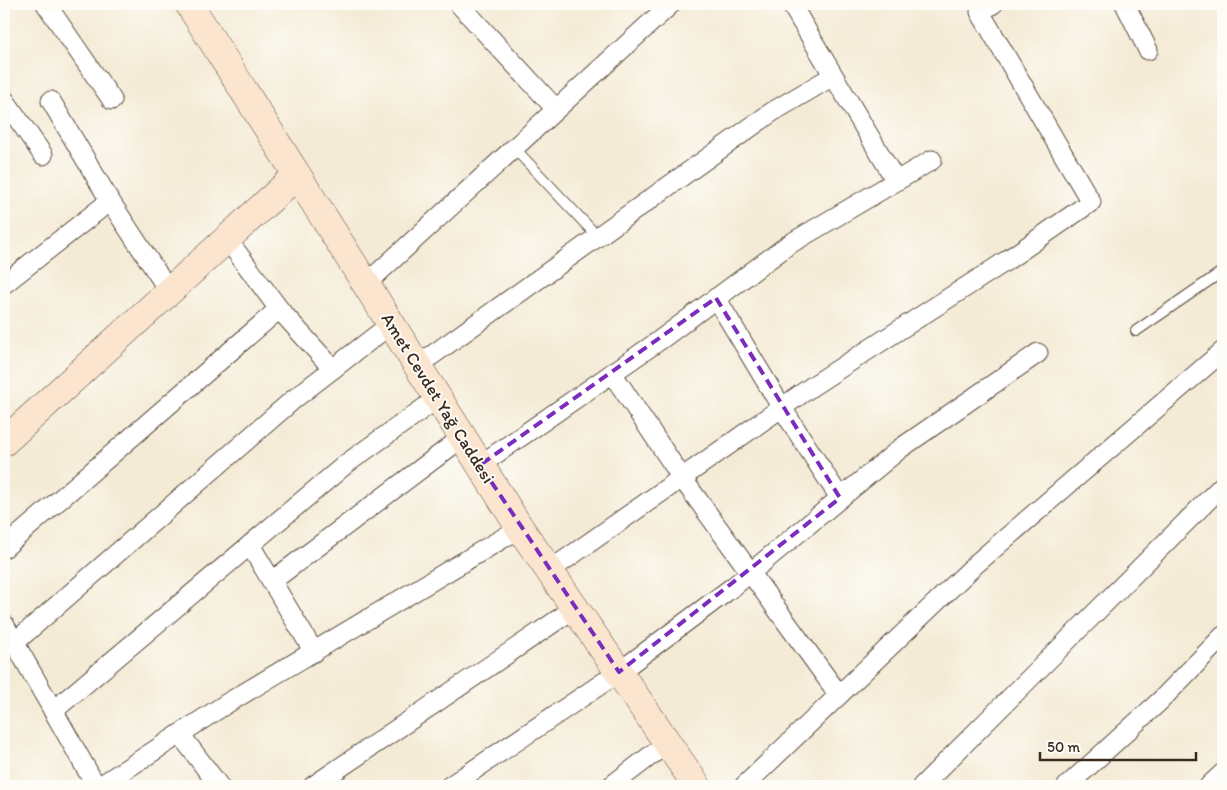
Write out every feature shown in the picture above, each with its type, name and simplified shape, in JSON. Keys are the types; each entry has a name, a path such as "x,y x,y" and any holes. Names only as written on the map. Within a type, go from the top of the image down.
{"main road":[{"name":"Amet Cevdet Yağ Caddesi","path":"189,4 520,528 697,786"},
{"path":"4,442 297,175"}],"street":[{"path":"46,4 112,100"},
{"path":"459,4 556,109"},
{"path":"791,4 896,181"},
{"path":"549,571 782,408 1091,202 980,12 992,4"},
{"path":"1124,4 1148,50"},
{"path":"366,284 515,149 669,5"},
{"path":"417,366 772,112 834,76"},
{"path":"4,99 43,155"},
{"path":"51,101 110,201 169,292"},
{"path":"480,465 612,373 788,245 932,160"},
{"path":"4,284 110,201"},
{"path":"227,239 279,309 333,369"},
{"path":"716,298 782,408 840,498"},
{"path":"4,548 279,309"},
{"path":"14,642 294,399 391,324"},
{"path":"744,786 977,563 1223,351"},
{"path":"450,786 619,672 750,572 900,448 1038,353"},
{"path":"612,373 682,478 839,695"},
{"path":"53,711 346,464 438,398"},
{"path":"272,581 462,437"},
{"path":"922,786 1223,485"},
{"path":"4,624 53,711 105,784 180,734 520,528"},
{"path":"250,545 314,652"},
{"path":"313,786 575,608"},
{"path":"1068,786 1160,700 1223,636"},
{"path":"180,734 219,786"},
{"path":"611,786 667,743"},
{"path":"1209,786 1223,773"}],"lane":[{"path":"515,149 598,237"},
{"path":"1136,331 1223,271"}],"highlighted area":[{"path":"716,298 840,498 619,672 480,465"}]}
